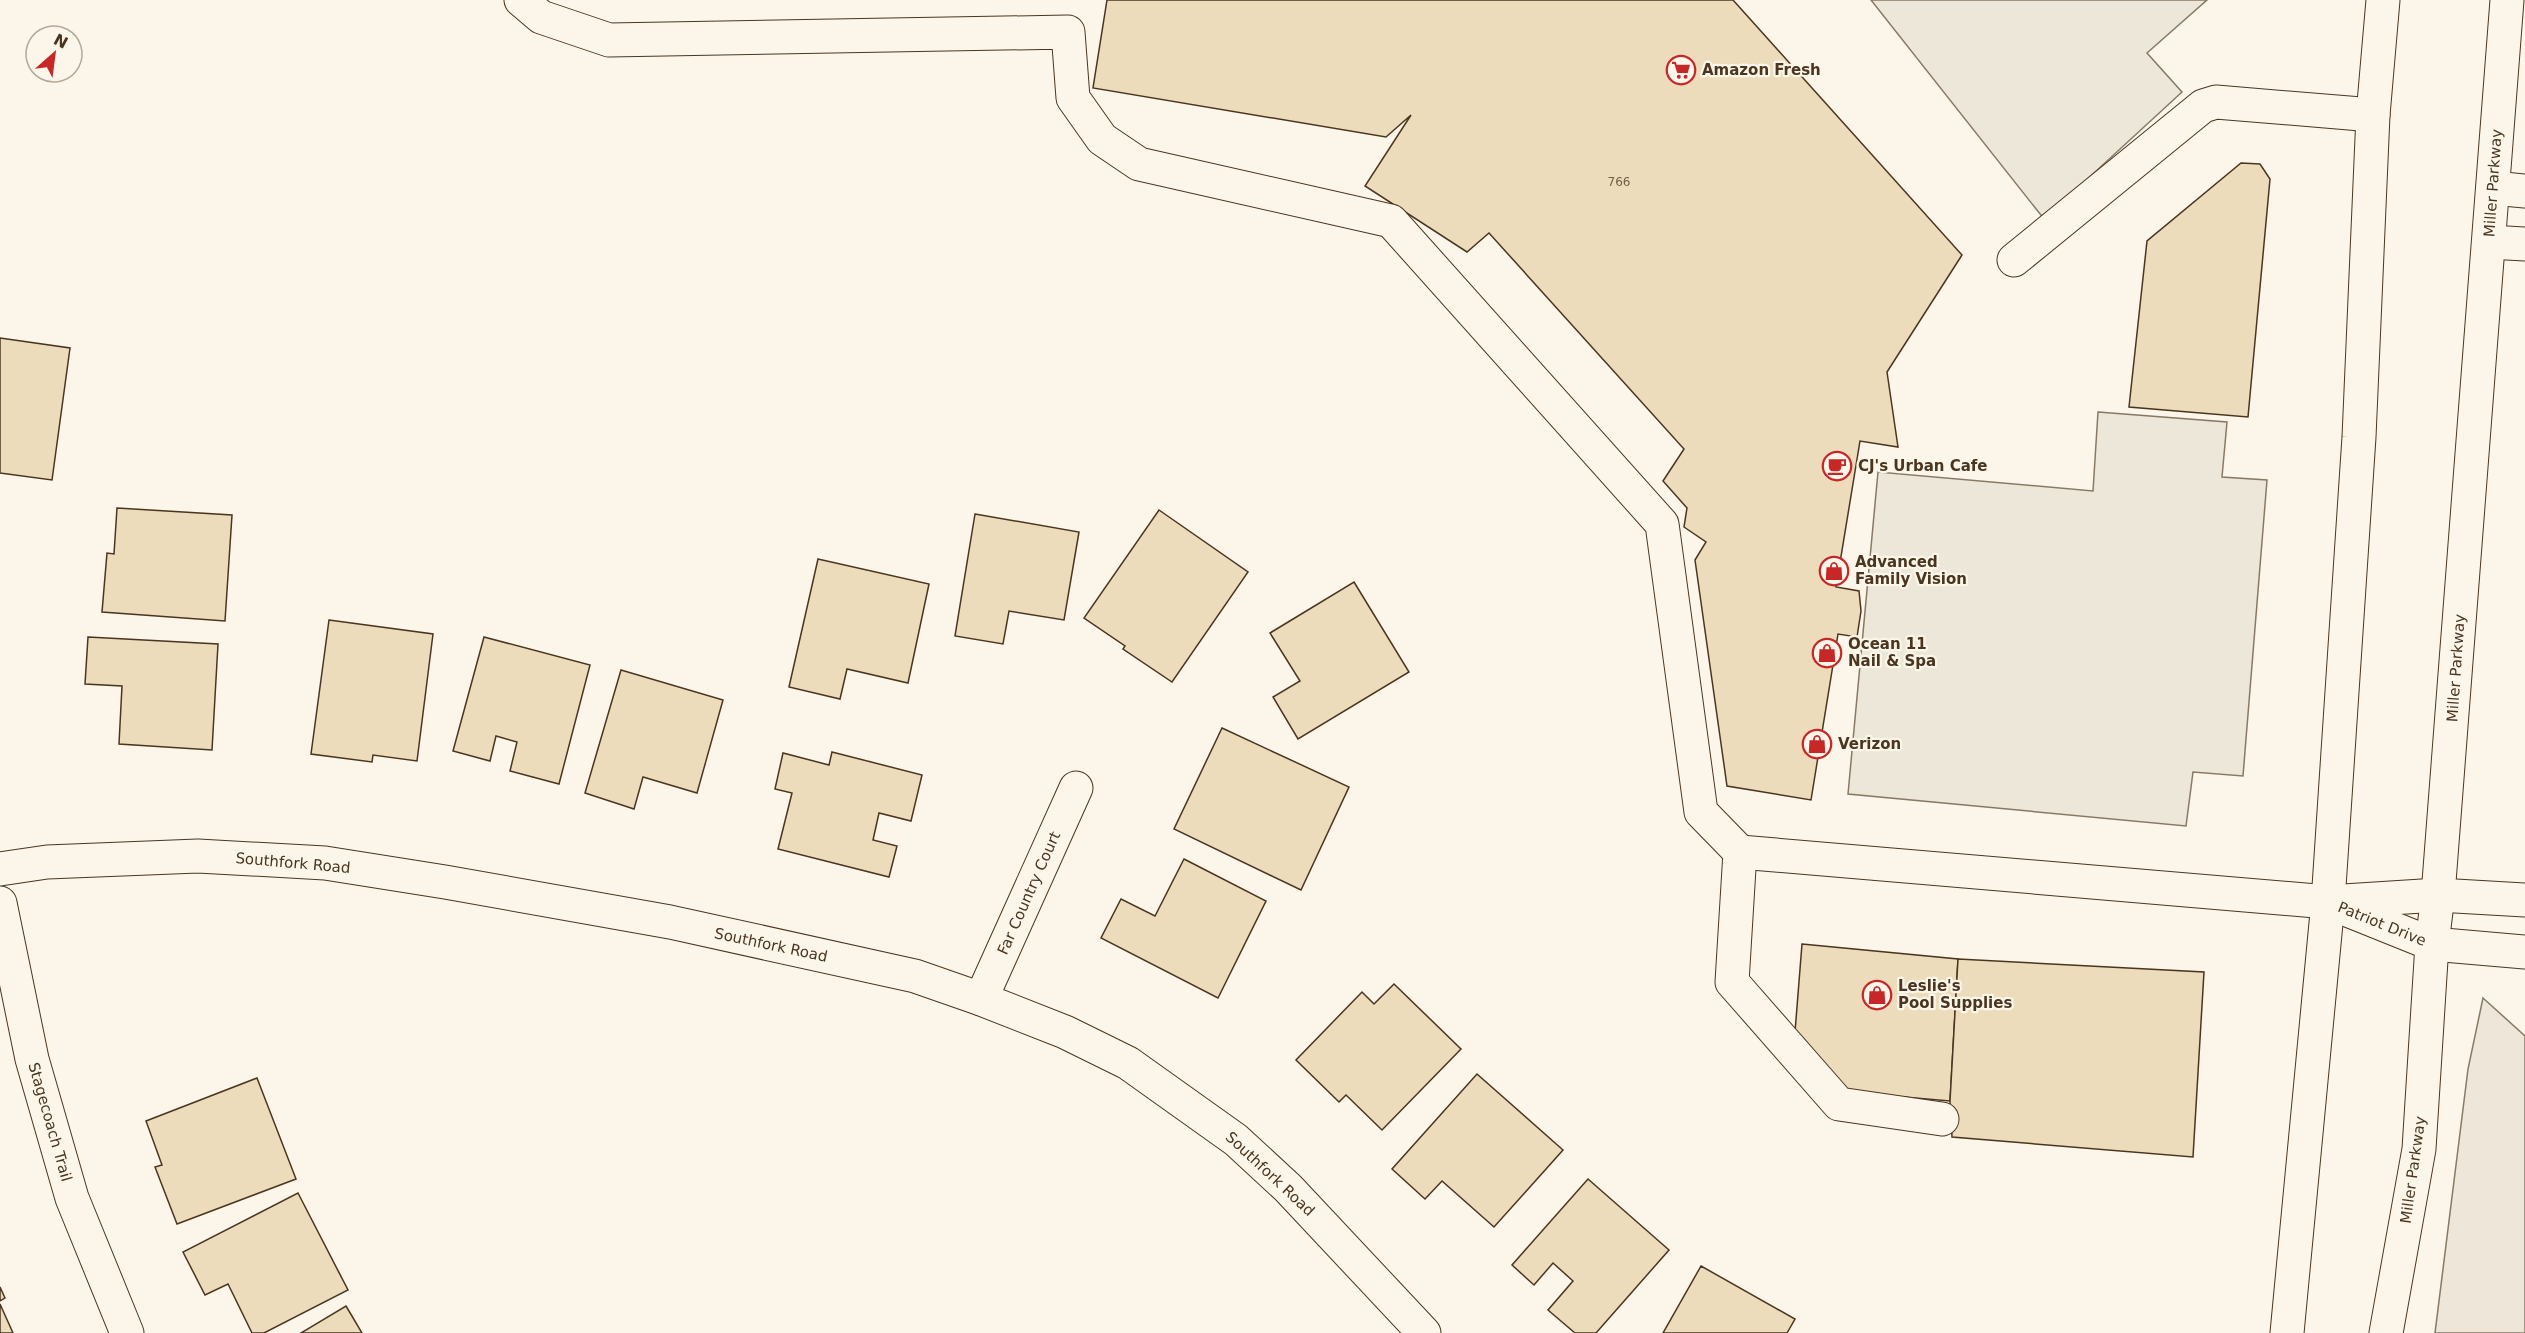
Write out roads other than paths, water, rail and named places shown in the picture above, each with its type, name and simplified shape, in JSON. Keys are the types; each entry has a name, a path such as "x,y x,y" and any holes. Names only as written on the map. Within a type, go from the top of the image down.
{"street":[{"path":"521,0 541,17 609,40 1068,32 1073,98 1102,139 1138,164 1391,221 1662,524 1701,812 1740,852 2328,902"},
{"path":"2288,1333 2328,902 2359,437 2373,115 2383,0"},
{"name":"Miller Parkway","path":"2386,1333 2419,1149 2432,944 2438,895 2507,0"},
{"path":"2014,260 2203,106 2216,102 2373,115"},
{"path":"2493,188 2525,191"},
{"path":"2489,242 2525,244"},
{"name":"Far Country Court","path":"981,999 1076,788"},
{"path":"1740,852 1732,982 1839,1104 1942,1119"},
{"name":"Southfork Road","path":"0,869 47,862 198,856 325,863 670,922 915,976 1065,1032 1128,1063 1236,1140 1287,1188 1424,1333"},
{"name":"Patriot Drive","path":"2328,902 2438,895 2525,900"},
{"name":"Patriot Drive","path":"2328,902 2432,944 2525,952"},
{"name":"Stagecoach Trail","path":"0,903 32,1059 72,1198 126,1333"}],"place":[{"name":"Amazon Fresh","path":"1681,70"},
{"name":"CJ's Urban Cafe","path":"1837,466"},
{"name":"Advanced Family Vision","path":"1834,571"},
{"name":"Ocean 11 Nail & Spa","path":"1827,653"},
{"name":"Verizon","path":"1817,744"},
{"name":"Leslie's Pool Supplies","path":"1877,995"}]}
